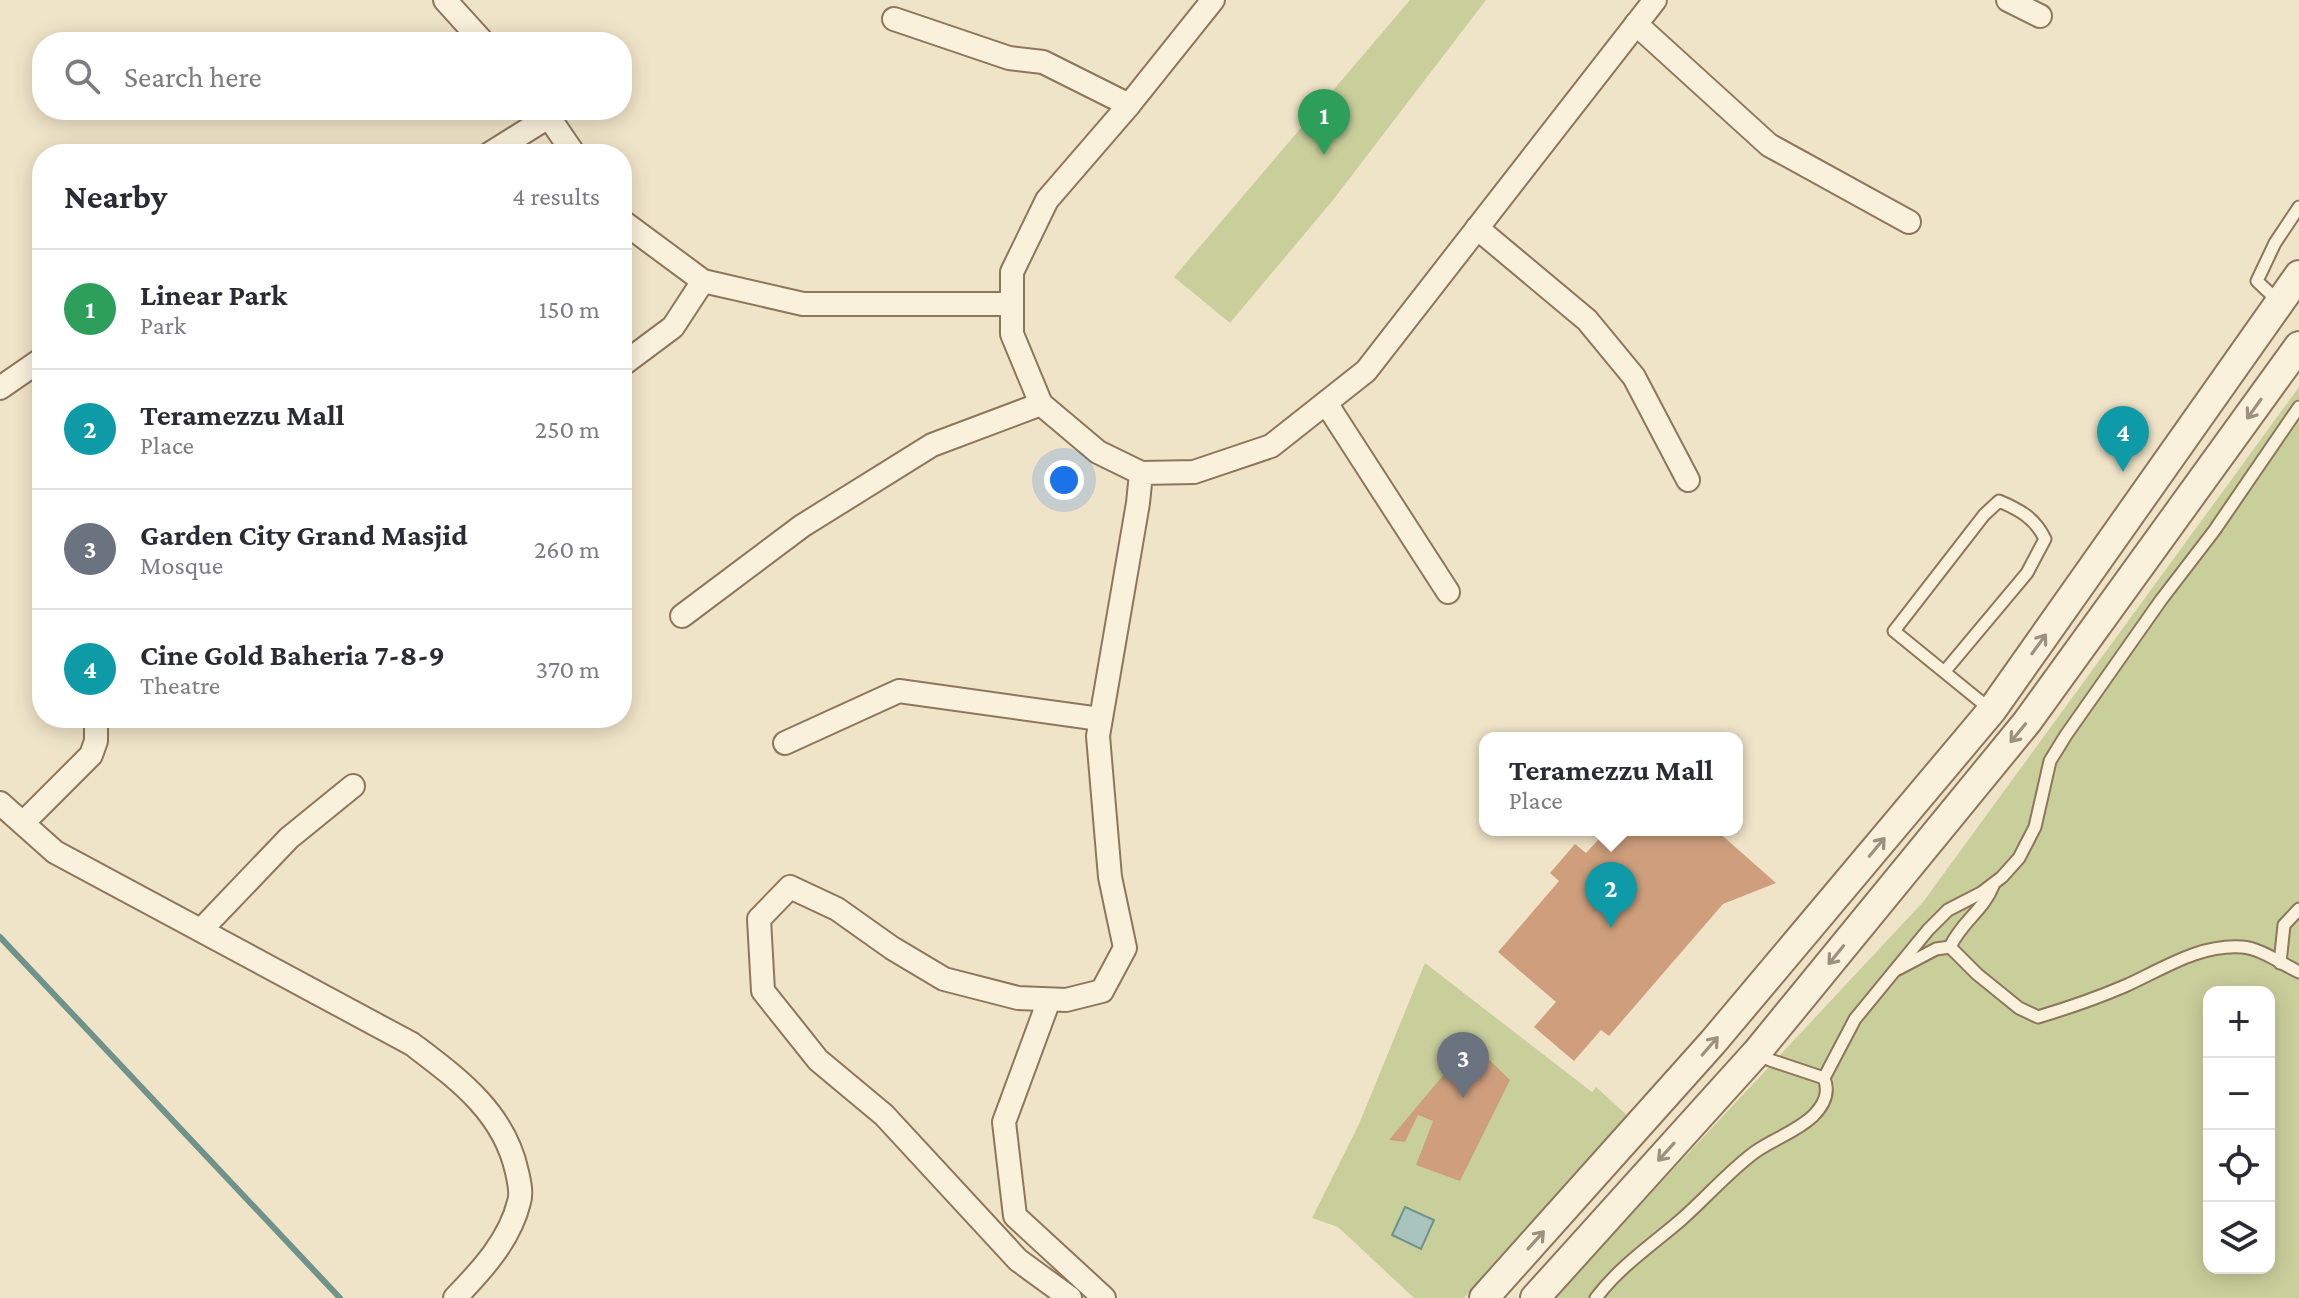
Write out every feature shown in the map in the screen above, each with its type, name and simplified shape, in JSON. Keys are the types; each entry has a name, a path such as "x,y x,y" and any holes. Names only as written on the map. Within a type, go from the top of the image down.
{"street":[{"path":"445,0 474,32"},
{"path":"1213,0 1129,105 1047,200 1012,272 1012,334 1041,404 1098,452 1141,473 1194,472 1271,446 1366,371 1655,0"},
{"path":"2008,0 2040,16"},
{"path":"894,19 1009,58 1043,62 1129,105"},
{"path":"1636,24 1769,145 1909,222"},
{"path":"503,144 537,120"},
{"path":"552,120 567,144"},
{"path":"632,228 703,281 803,304 1012,304"},
{"path":"1477,228 1587,320 1634,377 1688,480"},
{"path":"1484,1298 1713,1042 1992,710 2299,275"},
{"path":"632,358 673,327 703,281"},
{"path":"1535,1298 1757,1052 2027,722 2299,346"},
{"path":"0,388 32,366"},
{"path":"1326,403 1448,592"},
{"path":"682,616 802,526 932,445 1041,404"},
{"path":"1070,1298 1018,1260 884,1115 818,1060 763,991 759,919 790,887 837,909 892,948 944,979 1018,998 1066,1000 1102,991 1125,948 1110,877 1098,736 1141,473"},
{"path":"2077,590 2109,609"},
{"path":"785,743 899,691 1100,719"},
{"path":"23,823 91,755 96,728"},
{"path":"201,930 289,838 353,786"},
{"path":"0,803 55,852 412,1044 460,1080 495,1118 513,1153 520,1200 510,1225 484,1267 455,1298"},
{"path":"1049,1000 1004,1122 1015,1216 1104,1298"}],"lane":[{"path":"2280,302 2257,281 2275,243 2299,207"},
{"path":"1596,1298 1611,1278 1735,1168 1812,1117 1823,1103 1828,1089 1824,1078 1855,1019 1912,948 1948,910 1994,883 2019,858 2035,827 2050,761 2066,735 2214,531 2299,407"},
{"path":"1945,671 2027,573 2045,539 2039,526 2022,511 1999,501 1984,515 1894,631 1992,710"},
{"path":"1950,947 1962,924 1989,897 1994,883"},
{"path":"2280,963 2284,925 2299,909"},
{"path":"1898,969 1936,949 1950,947 2019,1008 2038,1017 2127,985 2186,956 2221,948 2245,947 2299,972"},
{"path":"1757,1052 1770,1060 1824,1078"}],"green space":[{"path":"1410,0 1486,0 1333,200 1230,323 1174,277"},
{"path":"2299,387 2299,1298 1553,1298 1923,902"},
{"path":"1425,963 1592,1092 1596,1087 1628,1116 1464,1298 1414,1298 1338,1227 1312,1218 1359,1124"}],"water":[{"path":"1405,1207 1434,1220 1421,1249 1392,1235"}],"building":[{"path":"1602,836 1723,836 1776,883 1723,904 1609,1036 1601,1030 1574,1061 1534,1027 1556,1002 1498,952 1559,881 1550,873 1575,844 1586,853"},
{"path":"1471,1042 1510,1080 1460,1181 1416,1165 1433,1121 1418,1115 1405,1142 1389,1140"}],"waterway":[{"path":"0,937 340,1298"}],"place":[{"name":"Linear Park","path":"1324,155"},
{"name":"Cine Gold Baheria 7-8-9","path":"2123,472"},
{"name":"Teramezzu Mall","path":"1611,928"},
{"name":"Garden City Grand Masjid","path":"1463,1098"}]}
